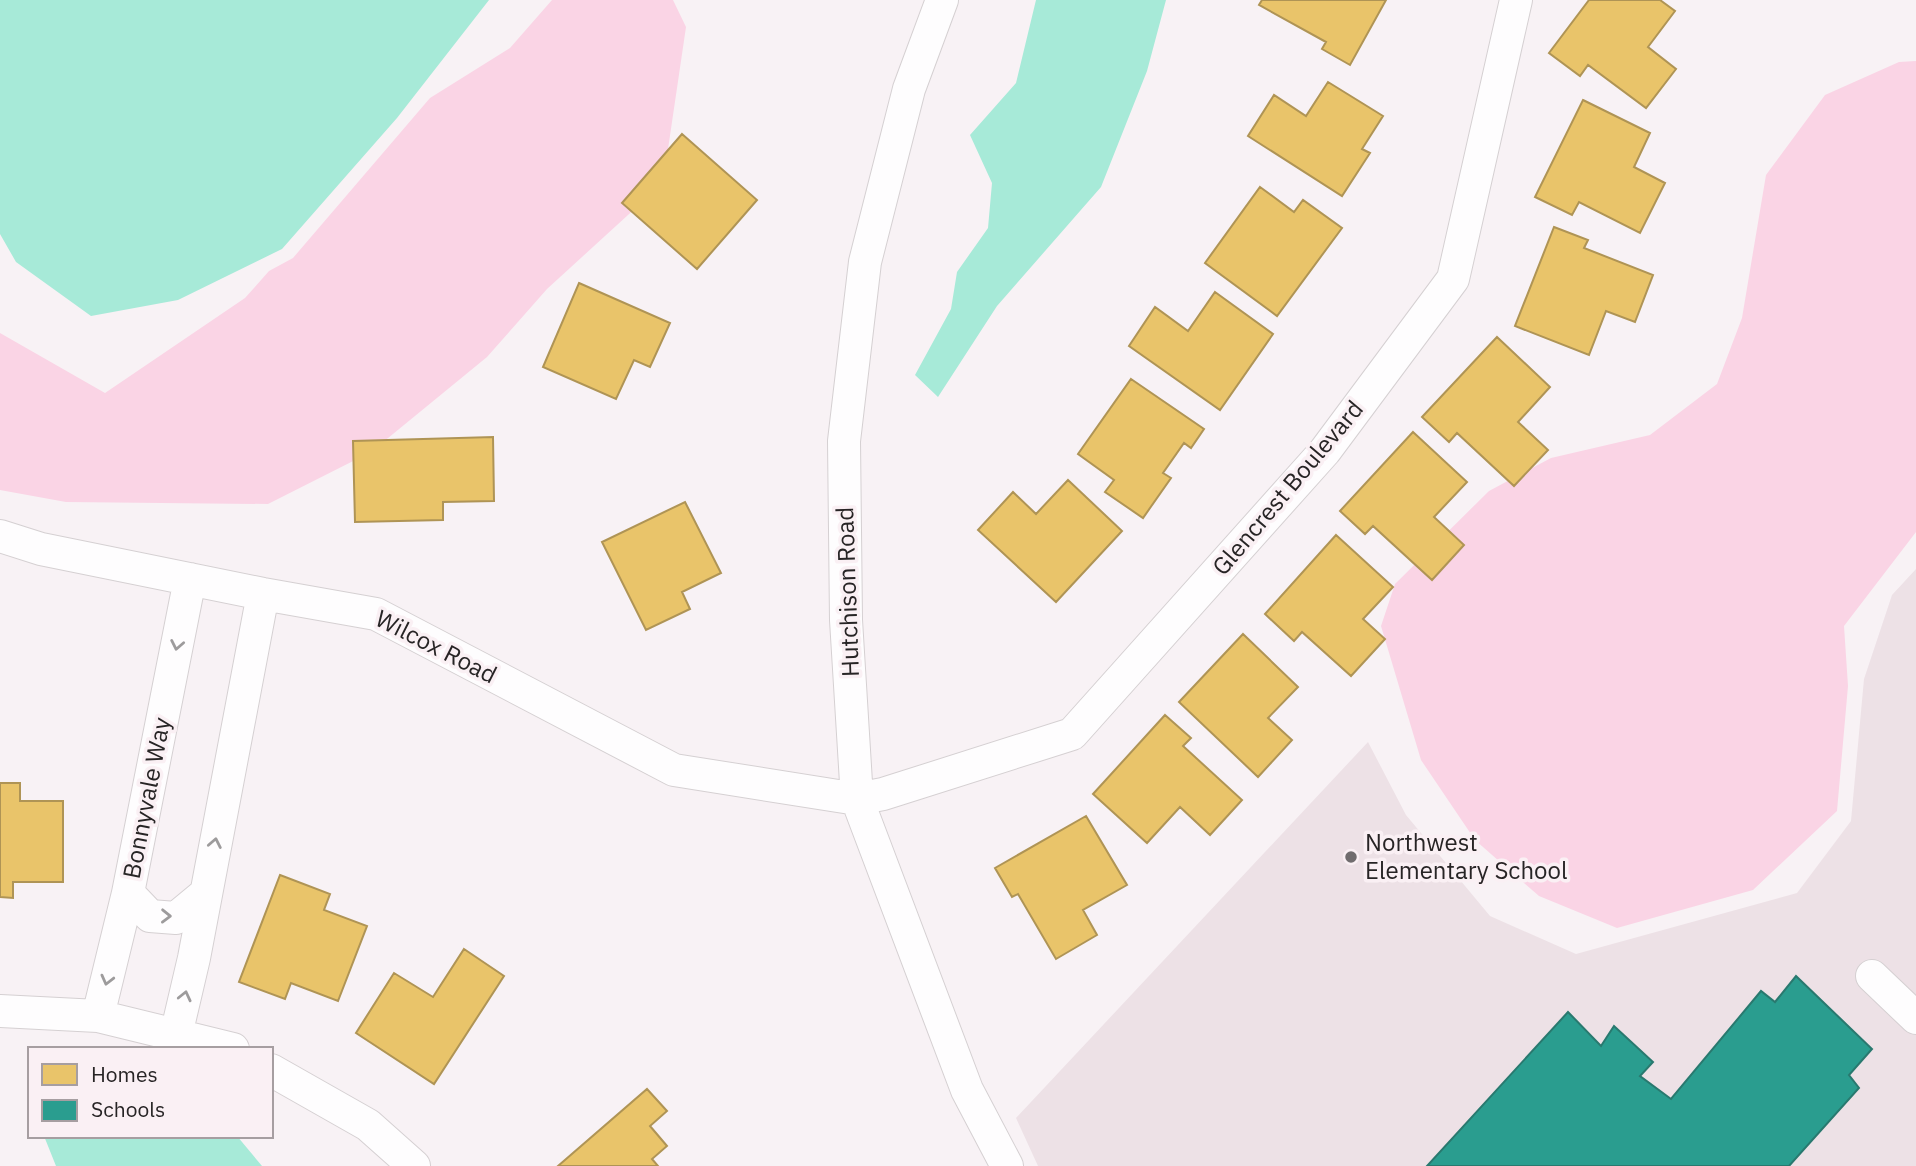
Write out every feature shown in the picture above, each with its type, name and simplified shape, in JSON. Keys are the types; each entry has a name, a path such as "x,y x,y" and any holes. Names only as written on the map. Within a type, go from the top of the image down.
{"street":[{"name":"Hutchison Road","path":"942,0 909,89 865,262 844,441 846,620 857,799 967,1090 1007,1166"},
{"name":"Glencrest Boulevard","path":"857,799 883,794 1072,734 1325,451 1453,279 1516,0"},
{"name":"Wilcox Road","path":"0,536 41,548 190,579 376,614 674,770 857,799"},
{"name":"Bonnyvale Way","path":"98,1016 128,893 190,579"},
{"path":"176,1035 194,958 263,594"},
{"path":"128,893 150,915 176,918 205,894"},
{"path":"1872,976 1916,1018"},
{"path":"0,1011 98,1016 225,1047"},
{"path":"273,1071 368,1125 414,1166"}],"shaded area":[{"path":"0,0 489,0 397,118 282,249 178,300 91,316 16,262 0,234"},
{"path":"552,0 673,0 686,27 663,183 547,289 487,357 371,452 268,504 66,502 0,490 0,333 105,393 245,298 269,271 293,258 430,98 510,48"},
{"path":"1036,0 1166,0 1147,71 1101,187 997,306 938,397 915,375 951,309 957,272 988,228 992,183 970,135 1016,83"},
{"path":"1916,61 1916,532 1844,626 1848,686 1837,811 1753,890 1617,928 1539,896 1475,840 1421,760 1381,626 1395,584 1489,491 1551,458 1650,435 1717,384 1742,318 1766,175 1825,95 1899,62"},
{"name":"Northwest Elementary School","path":"1916,569 1916,1166 1038,1166 1016,1118 1368,742 1406,815 1490,916 1576,954 1797,893 1851,821 1864,679 1892,595"},
{"path":"45,1138 239,1138 262,1166 56,1166"}],"building: Homes":[{"path":"1262,0 1386,0 1350,65 1322,49 1326,42 1259,5"},
{"path":"1589,0 1660,0 1675,11 1648,47 1676,69 1646,108 1588,65 1580,76 1549,53"},
{"path":"1328,82 1383,116 1362,149 1370,153 1342,196 1248,136 1274,95 1306,116"},
{"path":"1583,100 1650,133 1634,167 1665,183 1640,233 1579,202 1572,215 1535,197"},
{"path":"682,134 757,200 697,269 622,203"},
{"path":"1260,187 1294,212 1303,200 1342,228 1277,316 1205,263"},
{"path":"1554,227 1588,240 1584,248 1653,275 1635,322 1606,311 1589,355 1515,326"},
{"path":"579,283 670,323 650,367 634,360 616,399 543,367"},
{"path":"1215,292 1273,334 1220,410 1129,346 1155,307 1188,331"},
{"path":"1497,337 1550,387 1518,422 1548,450 1514,486 1457,433 1449,442 1422,417"},
{"path":"1131,379 1204,429 1191,448 1184,443 1163,473 1171,478 1143,518 1105,492 1114,480 1078,454"},
{"path":"1413,432 1467,482 1434,517 1464,545 1432,580 1373,526 1365,534 1340,511"},
{"path":"493,437 494,501 443,502 443,520 355,522 353,441"},
{"path":"1068,480 1122,531 1056,602 978,530 1013,492 1036,514"},
{"path":"685,502 721,573 682,592 690,609 646,630 602,542"},
{"path":"1336,535 1393,587 1363,619 1385,639 1351,676 1302,632 1294,641 1265,614"},
{"path":"1243,634 1298,687 1268,718 1292,740 1258,777 1179,702"},
{"path":"1165,715 1191,738 1183,746 1242,800 1210,835 1180,807 1147,843 1093,794"},
{"path":"0,783 20,783 20,801 63,801 63,882 13,882 13,898 0,897"},
{"path":"1086,816 1127,885 1083,910 1097,935 1056,959 1018,894 1012,897 995,868"},
{"path":"280,875 330,894 324,910 367,926 338,1001 291,983 285,999 239,982"},
{"path":"464,949 504,976 434,1084 356,1033 394,973 433,997"},
{"path":"647,1089 667,1111 650,1126 667,1146 652,1159 658,1166 558,1166"}],"building: Schools":[{"path":"1796,976 1872,1049 1849,1075 1859,1088 1789,1166 1427,1166 1568,1012 1601,1046 1614,1026 1653,1062 1640,1076 1671,1099 1761,991 1775,1002"}],"place":[{"name":"Northwest Elementary School","path":"1351,857"}]}
